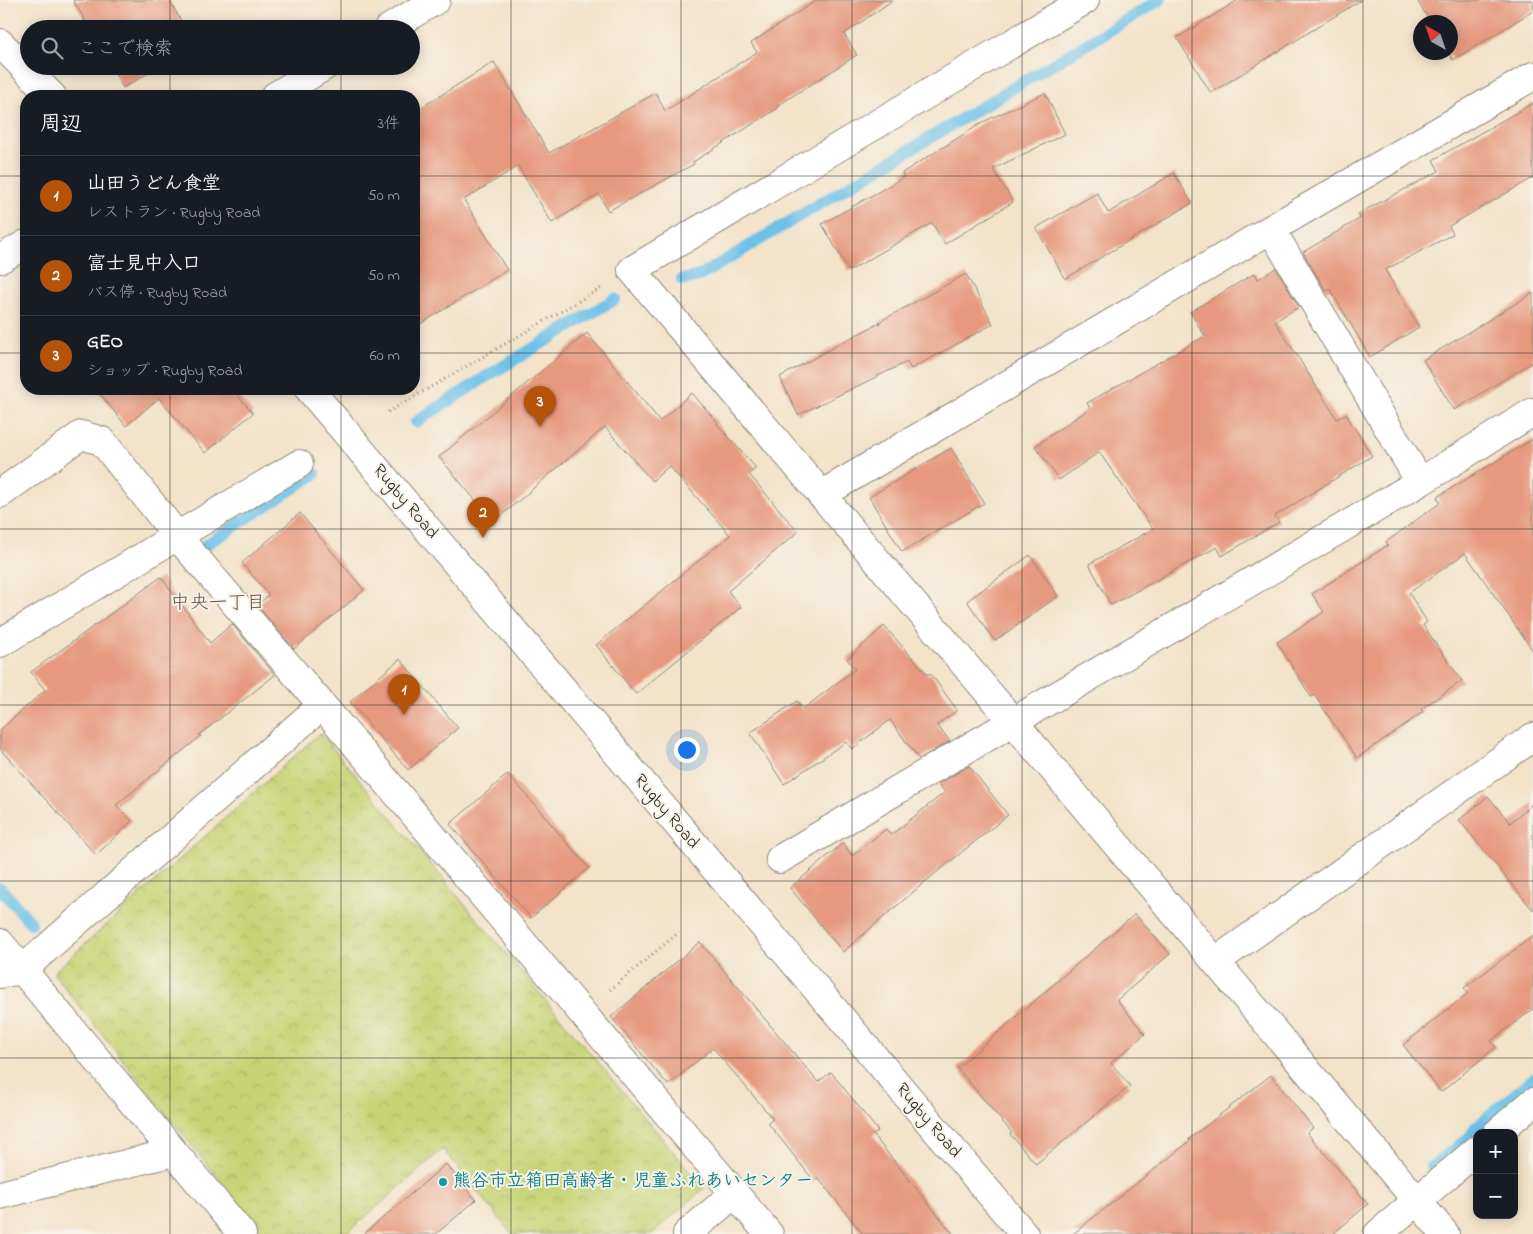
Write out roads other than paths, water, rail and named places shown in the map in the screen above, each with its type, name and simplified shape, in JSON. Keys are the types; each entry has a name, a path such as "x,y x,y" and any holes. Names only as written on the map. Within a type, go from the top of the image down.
{"street":[{"path":"403,20 436,0"},
{"path":"1069,4 632,270 1445,1234"},
{"path":"0,43 20,63"},
{"path":"31,75 46,90"},
{"path":"285,90 310,75"},
{"path":"821,496 1270,229 1533,76"},
{"path":"1270,229 1420,482"},
{"path":"0,259 20,247"},
{"name":"Rugby Road","path":"314,395 1024,1234"},
{"path":"780,859 1420,482 1533,412"},
{"path":"0,494 81,435 102,441 177,536 769,1234"},
{"path":"0,643 299,464"},
{"path":"11,972 322,705"},
{"path":"1216,961 1533,737"},
{"path":"0,943 11,972 174,1152 242,1234"},
{"path":"1502,1129 1533,1102"},
{"path":"0,1195 174,1152"},
{"path":"1378,1234 1473,1153"},
{"path":"687,1234 735,1193"}],"waterway":[{"path":"682,280 699,276 1160,0"},
{"path":"416,422 489,375 615,299"},
{"path":"207,544 315,474"},
{"path":"0,888 31,923"},
{"path":"1432,1167 1471,1136 1475,1128 1533,1079"}],"place":[{"name":"GEO","path":"540,427"},
{"name":"富士見中入口","path":"483,538"},
{"name":"山田うどん食堂","path":"404,715"},
{"name":"熊谷市立箱田高齢者・児童ふれあいセンター","path":"443,1182"}],"district":[{"name":"中央一丁目","path":"218,603"}]}
